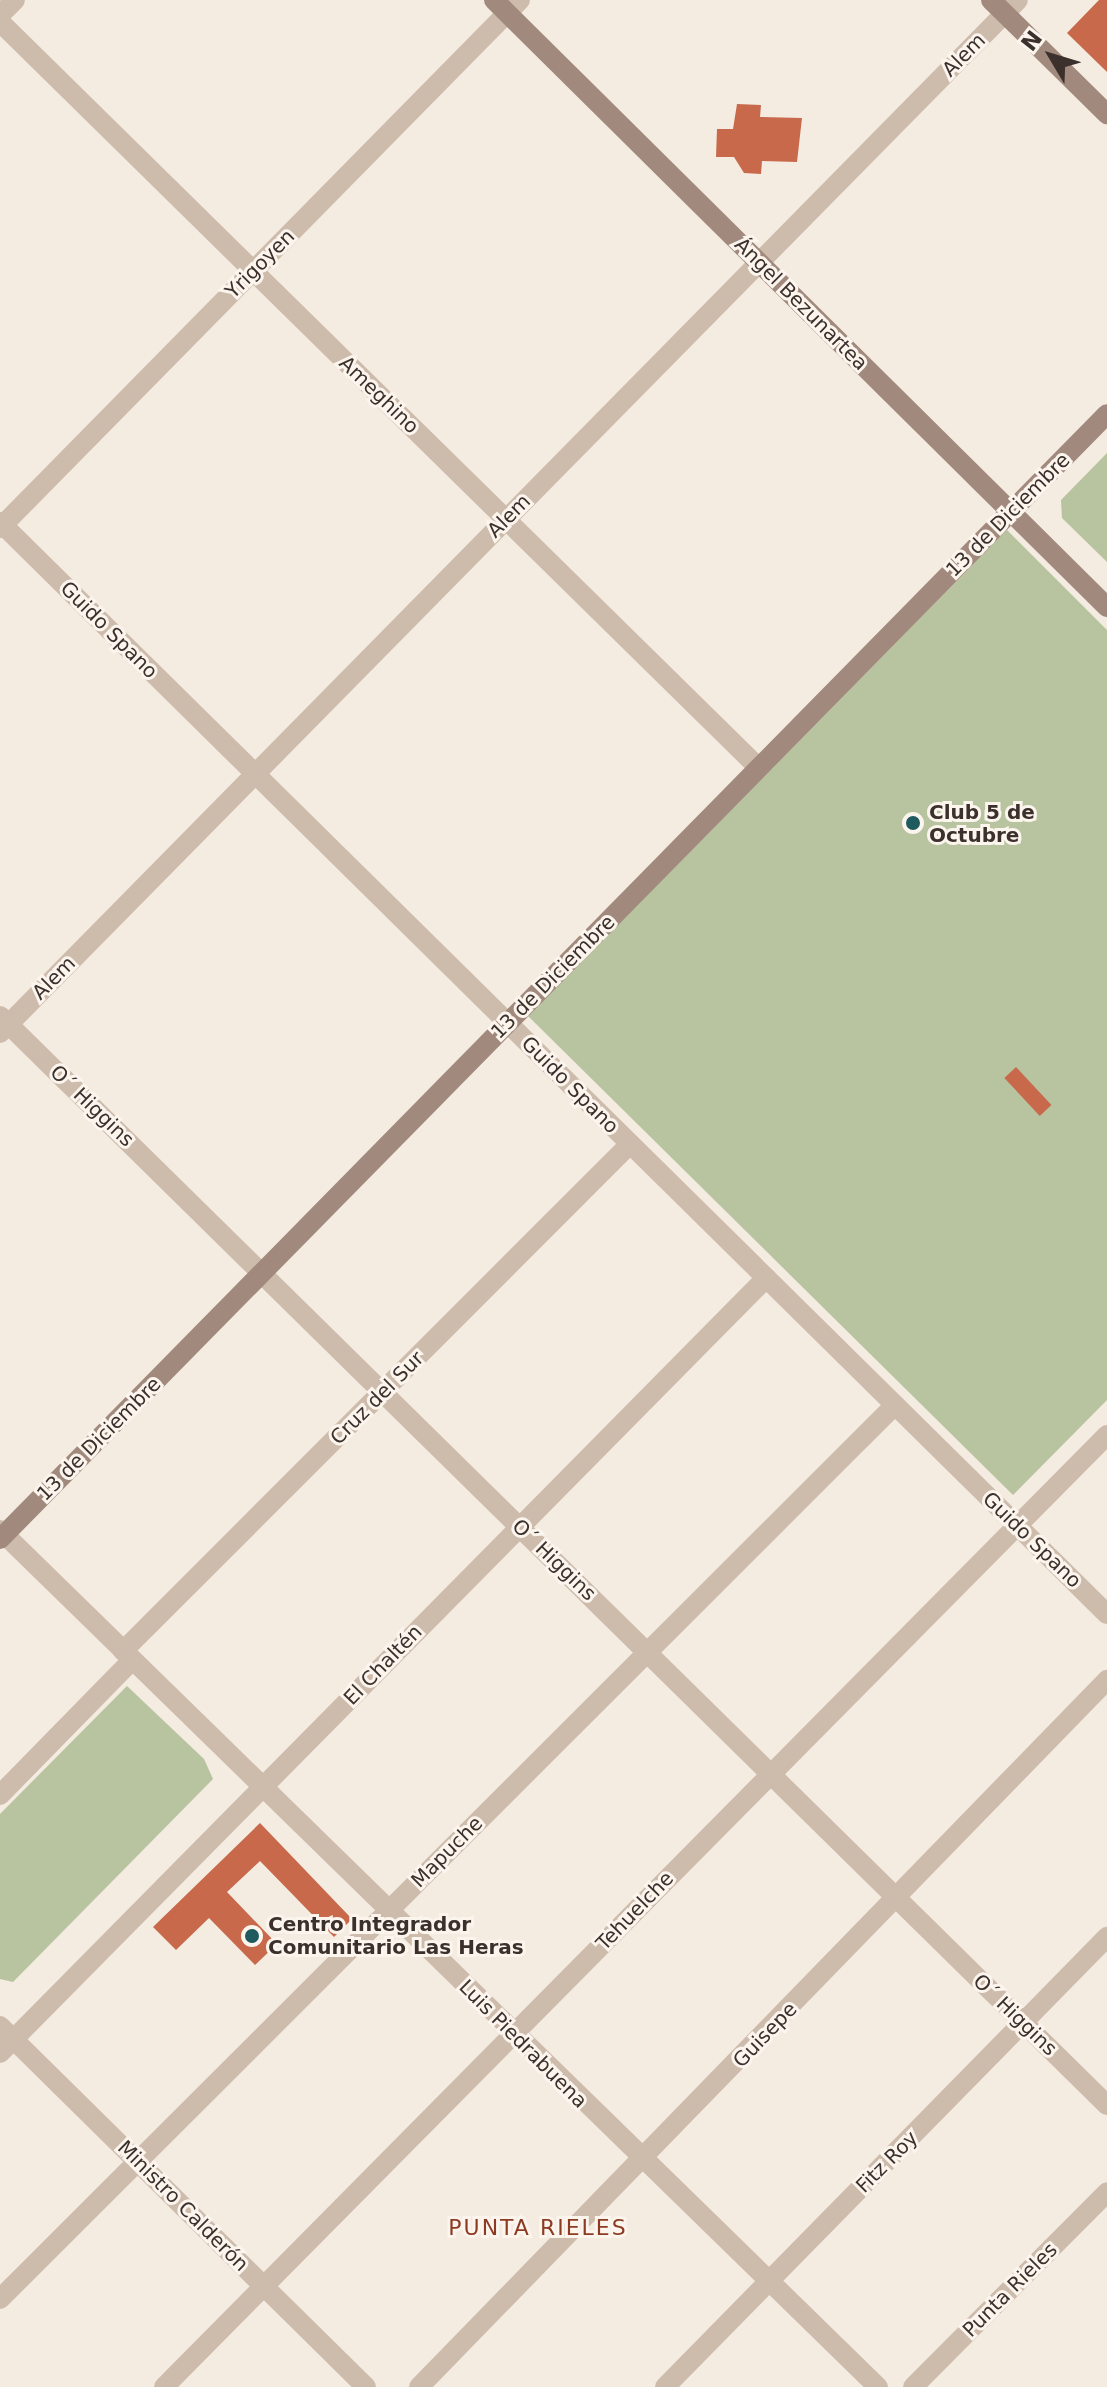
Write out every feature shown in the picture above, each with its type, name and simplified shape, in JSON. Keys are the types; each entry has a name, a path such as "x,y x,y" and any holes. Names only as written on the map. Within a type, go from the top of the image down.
{"street":[{"path":"0,15 15,0"},
{"name":"Ángel Bezunartea","path":"507,4 759,263 1107,607"},
{"name":"Yrigoyen","path":"1,525 253,271 507,4"},
{"path":"1005,4 1107,114"},
{"name":"Alem","path":"3,1024 255,774 759,263 1005,4"},
{"name":"Ameghino","path":"0,22 759,768"},
{"name":"13 de Diciembre","path":"2,1534 1107,414"},
{"name":"Guido Spano","path":"1,525 1107,1614"},
{"name":"O´ Higgins","path":"3,1024 262,1273 1107,2105"},
{"name":"Cruz del Sur","path":"0,1795 127,1656 630,1144"},
{"name":"El Chaltén","path":"5,2039 262,1789 766,1278"},
{"name":"Mapuche","path":"0,2299 895,1405"},
{"name":"Tehuelche","path":"164,2387 1107,1435"},
{"name":"Luis Piedrabuena","path":"2,1534 513,2036 878,2387"},
{"name":"Guisepe","path":"419,2387 897,1900 1107,1680"},
{"name":"Fitz Roy","path":"665,2387 1107,1937"},
{"name":"Ministro Calderón","path":"5,2039 137,2161 366,2387"},
{"name":"Punta Rieles","path":"913,2387 1107,2192"}],"green space":[{"path":"1107,453 1107,562 1062,518 1061,500"},
{"name":"Club 5 de Octubre","path":"1007,530 1107,630 1107,1400 1013,1495 528,1016"},
{"path":"127,1686 204,1759 213,1779 13,1982 0,1979 0,1814"}],"building":[{"path":"1099,0 1107,0 1107,72 1067,33"},
{"path":"737,104 761,105 760,117 802,118 797,162 762,161 761,174 744,173 734,157 716,157 717,129 733,129"},
{"path":"1016,1067 1051,1105 1040,1116 1004,1078"},
{"path":"260,1823 352,1919 334,1937 260,1861 227,1892 277,1944 255,1965 209,1918 176,1950 153,1927"}],"place":[{"name":"Club 5 de Octubre","path":"913,823"},
{"name":"Centro Integrador Comunitario Las Heras","path":"252,1936"}],"district":[{"name":"PUNTA RIELES","path":"538,2228"}]}
